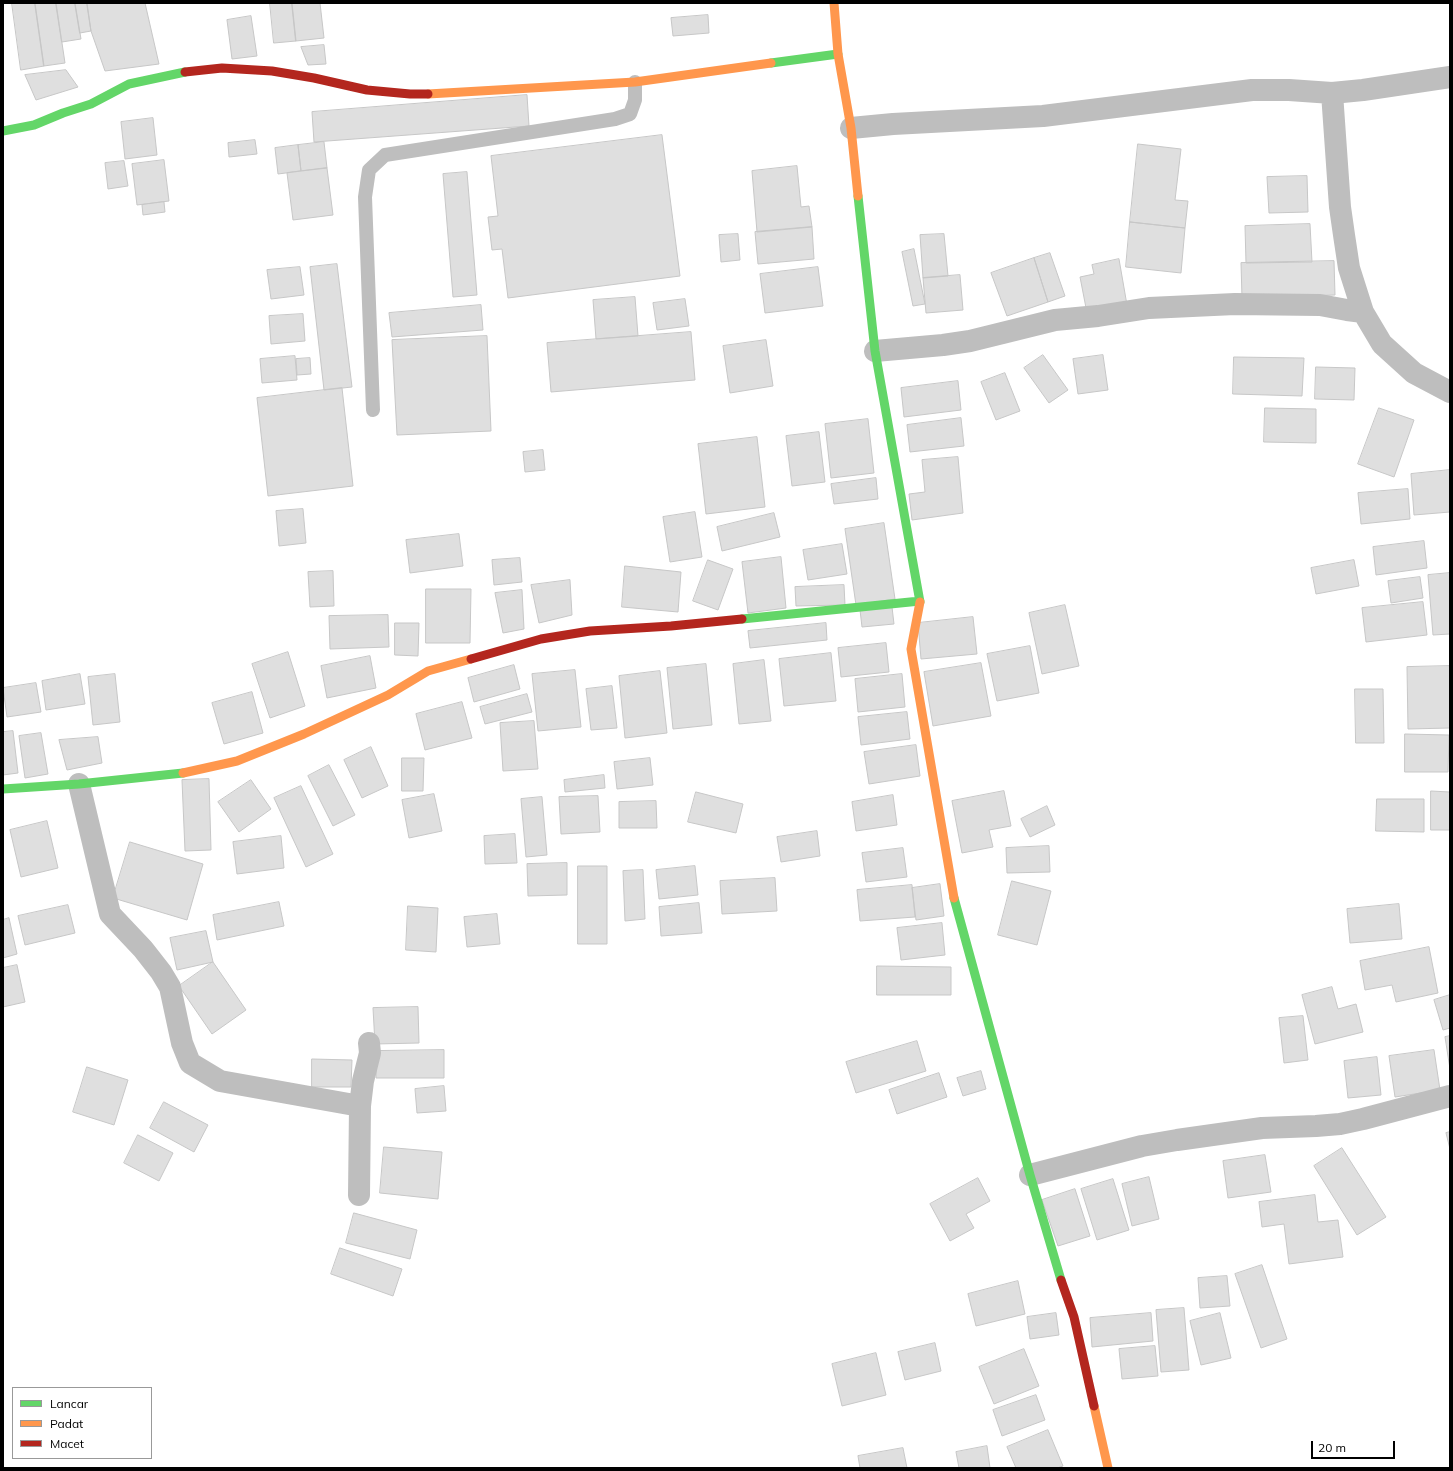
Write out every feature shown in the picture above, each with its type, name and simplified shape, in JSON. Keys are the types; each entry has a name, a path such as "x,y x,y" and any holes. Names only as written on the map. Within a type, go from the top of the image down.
{"street":[{"path":"834,3 838,54 850,128 875,351 920,601 911,649 953,893 1030,1175 1058,1271 1074,1317 1108,1468"},
{"path":"3,131 34,125 62,113 91,104 129,84 176,73 222,68 272,71 314,78 367,90 410,94 457,93 635,82 838,54"},
{"path":"850,128 893,124 1043,116 1252,90 1288,90 1332,93 1450,77"},
{"path":"1332,93 1342,221 1349,268 1363,312 1382,344 1414,373 1450,392"},
{"path":"875,351 943,346 970,341 1055,320 1098,316 1149,308 1235,304 1320,305 1363,312"},
{"path":"3,789 79,784 190,772 237,761 304,734 388,695 428,670 542,639 590,631 678,625 920,601"},
{"path":"79,784 110,914 143,949 161,972 170,987 182,1043 190,1063 220,1081 360,1106"},
{"path":"359,1195 360,1106 363,1081 370,1053 369,1043"},
{"path":"1030,1175 1142,1146 1262,1128 1340,1124 1450,1096"}],"lane":[{"path":"373,410 365,197 369,170 386,155 615,119 630,114 635,100 635,82"}],"building":[{"path":"12,3 35,3 44,66 21,70"},
{"path":"35,3 56,3 65,63 44,66"},
{"path":"56,3 75,3 81,39 62,42"},
{"path":"75,3 87,3 91,31 80,33"},
{"path":"87,3 145,3 159,64 105,71 91,31"},
{"path":"270,3 292,3 296,41 274,43"},
{"path":"292,3 320,3 324,38 296,41"},
{"path":"708,15 709,33 673,36 671,18"},
{"path":"251,16 257,56 232,59 227,20"},
{"path":"324,45 326,64 308,65 301,47"},
{"path":"66,70 78,87 36,100 25,75"},
{"path":"527,95 529,126 314,142 312,112"},
{"path":"153,118 157,155 125,159 121,122"},
{"path":"662,135 680,276 508,298 502,249 492,250 488,217 498,216 491,156"},
{"path":"255,140 257,154 229,157 228,143"},
{"path":"324,142 327,168 301,171 298,145"},
{"path":"1138,144 1181,149 1175,200 1188,201 1185,228 1130,222"},
{"path":"298,145 301,171 278,174 275,148"},
{"path":"164,160 169,201 137,205 132,164"},
{"path":"124,161 128,186 108,189 105,163"},
{"path":"797,166 801,207 809,206 812,227 757,232 752,171"},
{"path":"327,168 333,215 293,220 287,173"},
{"path":"467,172 477,295 453,297 443,174"},
{"path":"1307,176 1308,212 1269,213 1267,177"},
{"path":"164,202 165,212 143,215 142,205"},
{"path":"1130,222 1185,228 1181,273 1126,267"},
{"path":"1310,224 1312,262 1246,263 1245,226"},
{"path":"812,227 814,259 758,264 755,232"},
{"path":"738,234 740,260 721,262 719,235"},
{"path":"944,234 948,276 923,278 920,235"},
{"path":"914,249 925,304 913,306 902,252"},
{"path":"1050,253 1065,296 1048,302 1034,258"},
{"path":"1034,258 1048,302 1007,316 991,273"},
{"path":"1119,259 1127,305 1087,313 1080,277 1094,274 1092,265"},
{"path":"1334,261 1335,295 1242,298 1241,263"},
{"path":"337,264 352,387 324,390 310,267"},
{"path":"300,267 304,295 271,299 267,270"},
{"path":"818,267 823,306 765,313 760,274"},
{"path":"960,275 963,310 926,313 923,278"},
{"path":"635,297 638,336 596,339 593,300"},
{"path":"685,299 689,326 657,330 653,303"},
{"path":"481,305 483,330 392,337 389,313"},
{"path":"303,314 305,341 271,344 269,316"},
{"path":"691,332 695,380 551,392 547,343"},
{"path":"487,336 491,431 397,435 392,340"},
{"path":"766,340 773,386 730,393 723,346"},
{"path":"1043,355 1068,390 1049,403 1024,368"},
{"path":"1103,355 1108,390 1078,394 1073,359"},
{"path":"295,356 297,380 262,383 260,359"},
{"path":"1234,357 1304,358 1302,396 1233,394"},
{"path":"310,358 311,374 297,375 296,359"},
{"path":"1316,367 1355,368 1354,400 1315,399"},
{"path":"1005,373 1020,411 996,420 981,382"},
{"path":"958,381 961,410 904,417 901,388"},
{"path":"342,388 353,486 268,496 257,398"},
{"path":"1265,408 1316,409 1316,443 1264,442"},
{"path":"1379,408 1414,420 1394,477 1358,464"},
{"path":"961,418 964,446 910,452 907,425"},
{"path":"868,419 874,473 831,478 825,424"},
{"path":"819,432 825,482 792,486 786,436"},
{"path":"757,437 765,507 706,514 698,444"},
{"path":"543,450 545,470 525,472 523,452"},
{"path":"958,457 963,513 912,520 909,494 925,492 922,460"},
{"path":"1450,470 1450,512 1414,515 1411,474"},
{"path":"876,478 878,499 834,504 831,484"},
{"path":"1408,489 1410,519 1361,524 1358,493"},
{"path":"303,509 306,543 279,546 276,511"},
{"path":"695,512 702,557 670,562 663,517"},
{"path":"774,513 780,537 722,551 717,527"},
{"path":"884,523 895,599 856,605 845,529"},
{"path":"459,534 463,566 410,573 406,540"},
{"path":"1424,541 1427,568 1376,575 1373,547"},
{"path":"842,544 847,574 808,580 803,550"},
{"path":"781,557 786,608 748,613 742,562"},
{"path":"520,558 522,582 494,585 492,560"},
{"path":"708,560 733,569 718,610 693,601"},
{"path":"1354,560 1359,586 1316,594 1311,568"},
{"path":"625,566 681,572 678,612 622,607"},
{"path":"333,571 334,606 310,607 308,572"},
{"path":"1450,573 1450,634 1433,635 1428,575"},
{"path":"1420,577 1423,598 1391,603 1388,581"},
{"path":"570,580 572,615 539,623 531,585"},
{"path":"844,585 845,605 796,606 795,587"},
{"path":"426,589 471,589 470,643 426,643"},
{"path":"522,590 524,629 503,633 495,593"},
{"path":"1423,602 1427,635 1366,642 1362,608"},
{"path":"1065,605 1079,666 1042,674 1029,613"},
{"path":"892,607 894,624 862,627 860,610"},
{"path":"388,615 389,647 330,649 329,616"},
{"path":"973,617 977,654 921,659 918,623"},
{"path":"395,623 419,623 418,656 395,655"},
{"path":"826,623 827,640 750,648 748,631"},
{"path":"886,643 889,672 841,677 838,648"},
{"path":"1030,646 1039,693 997,701 987,654"},
{"path":"288,652 305,706 270,718 252,664"},
{"path":"831,653 836,701 784,706 779,659"},
{"path":"370,656 376,688 327,698 321,666"},
{"path":"764,660 771,721 739,724 733,664"},
{"path":"981,663 991,716 933,726 924,672"},
{"path":"706,664 712,725 673,729 667,668"},
{"path":"514,665 520,689 474,702 468,678"},
{"path":"1450,666 1450,728 1408,729 1407,667"},
{"path":"575,670 581,727 538,731 532,674"},
{"path":"660,671 667,733 625,738 619,676"},
{"path":"80,674 85,704 46,710 42,681"},
{"path":"115,674 120,722 93,725 88,677"},
{"path":"902,674 905,707 858,712 855,679"},
{"path":"36,683 41,712 7,717 3,688"},
{"path":"612,686 617,728 591,730 586,689"},
{"path":"1355,689 1383,689 1384,743 1356,743"},
{"path":"252,692 263,733 224,744 212,703"},
{"path":"527,694 532,712 485,724 480,707"},
{"path":"462,702 472,738 425,750 416,714"},
{"path":"907,712 910,739 861,745 858,717"},
{"path":"534,721 538,769 503,771 500,723"},
{"path":"13,731 18,773 3,775 3,732"},
{"path":"41,733 48,774 25,778 19,736"},
{"path":"1405,734 1449,735 1448,772 1405,772"},
{"path":"98,737 102,763 67,770 59,740"},
{"path":"916,745 920,776 869,784 864,752"},
{"path":"371,747 388,786 362,798 344,760"},
{"path":"402,758 424,758 423,791 402,791"},
{"path":"650,758 653,785 617,789 614,762"},
{"path":"329,765 355,815 333,826 308,776"},
{"path":"604,775 605,788 565,792 564,780"},
{"path":"209,779 211,850 185,851 182,780"},
{"path":"251,780 271,809 239,832 218,802"},
{"path":"301,786 333,854 306,867 274,798"},
{"path":"1004,791 1011,826 989,830 993,847 962,853 952,801"},
{"path":"1431,791 1450,792 1450,830 1431,830"},
{"path":"696,792 743,804 736,833 688,822"},
{"path":"434,794 442,831 409,838 402,800"},
{"path":"893,795 897,825 856,831 852,802"},
{"path":"598,796 600,832 561,834 559,797"},
{"path":"542,797 547,855 526,857 521,799"},
{"path":"1377,799 1424,799 1424,832 1376,831"},
{"path":"656,801 657,828 619,828 619,802"},
{"path":"1047,806 1055,825 1030,837 1021,819"},
{"path":"47,821 58,868 21,877 10,830"},
{"path":"817,831 820,856 781,862 777,837"},
{"path":"515,834 517,863 485,864 484,836"},
{"path":"281,836 284,868 237,874 233,842"},
{"path":"130,842 203,864 187,920 113,898"},
{"path":"1049,846 1050,872 1007,873 1006,848"},
{"path":"903,848 907,877 866,882 862,853"},
{"path":"567,863 567,895 528,896 527,864"},
{"path":"578,866 607,866 607,944 578,944"},
{"path":"695,866 698,895 659,899 656,870"},
{"path":"643,870 645,919 625,921 623,871"},
{"path":"775,878 777,911 722,914 720,881"},
{"path":"1012,881 1051,891 1037,945 998,935"},
{"path":"940,884 944,916 916,920 912,888"},
{"path":"912,885 915,917 860,921 857,890"},
{"path":"279,902 284,926 217,940 213,915"},
{"path":"699,903 702,933 661,936 659,907"},
{"path":"1399,904 1402,939 1350,943 1347,909"},
{"path":"68,905 75,933 25,945 18,916"},
{"path":"408,906 438,908 436,952 406,950"},
{"path":"497,914 500,944 467,947 464,917"},
{"path":"9,918 17,954 3,958 3,920"},
{"path":"942,923 945,955 901,960 897,928"},
{"path":"206,931 213,962 177,970 170,938"},
{"path":"1429,947 1438,993 1396,1002 1392,985 1365,990 1360,961"},
{"path":"213,962 246,1010 212,1034 179,986"},
{"path":"17,965 25,1002 3,1007 3,968"},
{"path":"877,966 951,967 951,995 877,995"},
{"path":"1332,987 1338,1009 1356,1004 1363,1032 1315,1044 1302,995"},
{"path":"1450,995 1450,1028 1443,1030 1434,1000"},
{"path":"418,1007 419,1043 375,1044 373,1008"},
{"path":"1303,1016 1308,1060 1284,1063 1279,1018"},
{"path":"1450,1036 1450,1069 1445,1037"},
{"path":"917,1041 926,1071 856,1093 846,1062"},
{"path":"444,1050 444,1078 376,1078 376,1051"},
{"path":"1434,1050 1440,1090 1395,1097 1389,1056"},
{"path":"1377,1057 1381,1095 1348,1098 1344,1061"},
{"path":"312,1059 352,1060 351,1087 312,1087"},
{"path":"87,1067 128,1080 114,1125 73,1112"},
{"path":"981,1071 986,1089 963,1096 957,1078"},
{"path":"939,1073 947,1097 897,1114 889,1090"},
{"path":"444,1086 446,1111 417,1113 415,1089"},
{"path":"164,1102 208,1125 194,1152 150,1128"},
{"path":"1450,1132 1450,1149 1446,1133"},
{"path":"138,1135 173,1153 159,1181 124,1163"},
{"path":"384,1147 442,1152 438,1199 380,1193"},
{"path":"1342,1148 1386,1217 1357,1235 1314,1166"},
{"path":"1265,1155 1271,1192 1228,1198 1223,1161"},
{"path":"1149,1177 1159,1219 1132,1226 1122,1184"},
{"path":"978,1178 990,1201 966,1214 974,1228 950,1241 930,1204"},
{"path":"1113,1179 1129,1230 1097,1240 1081,1189"},
{"path":"1075,1189 1090,1236 1058,1246 1042,1200"},
{"path":"1315,1195 1318,1222 1338,1220 1343,1257 1289,1264 1284,1224 1262,1227 1259,1202"},
{"path":"354,1213 417,1230 410,1259 346,1243"},
{"path":"340,1248 402,1269 393,1296 331,1274"},
{"path":"1262,1265 1287,1339 1261,1348 1235,1274"},
{"path":"1227,1276 1230,1306 1200,1308 1198,1278"},
{"path":"1018,1281 1025,1314 976,1326 968,1294"},
{"path":"1184,1308 1189,1370 1161,1372 1156,1310"},
{"path":"1056,1313 1059,1335 1030,1339 1027,1317"},
{"path":"1151,1313 1153,1341 1092,1347 1090,1318"},
{"path":"1220,1313 1231,1358 1201,1365 1190,1321"},
{"path":"935,1343 941,1371 905,1380 898,1352"},
{"path":"1155,1346 1158,1376 1122,1379 1119,1349"},
{"path":"1024,1349 1039,1386 994,1404 979,1367"},
{"path":"876,1353 886,1395 842,1406 832,1364"},
{"path":"1036,1395 1045,1420 1002,1436 993,1410"},
{"path":"1048,1430 1063,1466 1057,1468 1016,1468 1007,1447"},
{"path":"987,1446 990,1468 959,1468 956,1452"},
{"path":"903,1448 907,1468 860,1468 858,1456"}],"traffic: fast":[{"path":"771,63 838,54"},
{"path":"3,131 34,125 63,113 91,104 129,84 185,72"},
{"path":"858,196 875,351 920,602"},
{"path":"742,619 920,601"},
{"path":"3,789 79,784 183,773"},
{"path":"954,898 1030,1175 1061,1280"}],"traffic: slow":[{"path":"834,3 838,54 851,128 858,196"},
{"path":"428,94 635,82 771,63"},
{"path":"920,602 911,649 954,898"},
{"path":"183,773 237,761 304,734 388,695 428,671 471,659"},
{"path":"1094,1406 1108,1468"}],"traffic: jam":[{"path":"185,72 222,68 272,71 314,78 367,90 428,94"},
{"path":"471,659 541,639 590,631 671,626 742,619"},
{"path":"1061,1280 1074,1317 1094,1406"}]}
